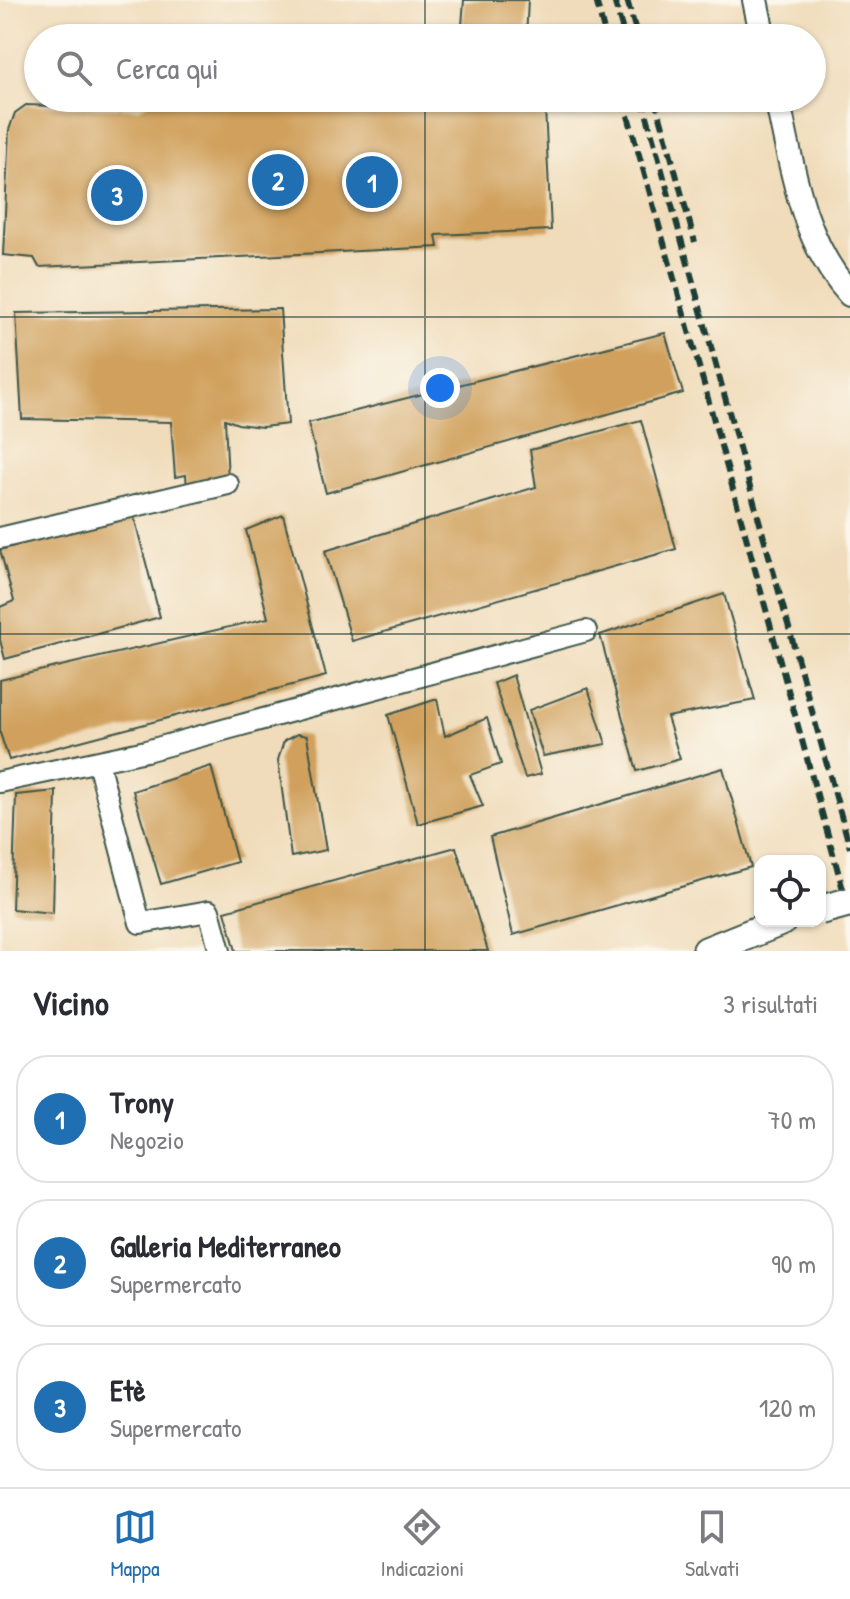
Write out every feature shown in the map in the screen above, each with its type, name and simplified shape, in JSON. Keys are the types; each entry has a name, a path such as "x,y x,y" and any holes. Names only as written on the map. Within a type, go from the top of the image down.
{"main road":[{"path":"826,908 850,902"},
{"path":"707,951 767,927"}],"street":[{"path":"755,0 760,24"},
{"path":"780,112 798,191 810,227 833,276 850,294"},
{"path":"0,538 228,484"},
{"path":"0,782 146,751 586,631"},
{"path":"98,762 140,923 209,911 220,951"}],"building":[{"path":"464,0 528,0 527,24 462,24"},
{"path":"24,106 24,112 545,112 551,230 436,235 438,247 39,267 34,258 3,255 9,130 15,113"},
{"path":"280,309 288,424 262,427 225,419 228,480 187,488 186,475 175,477 171,422 22,419 16,313"},
{"path":"665,333 683,393 326,493 308,423"},
{"path":"641,420 676,549 352,641 325,551 536,487 530,450"},
{"path":"133,513 160,617 5,659 0,640 0,607 14,601 0,550"},
{"path":"283,515 326,676 9,760 0,733 0,680 268,618 246,530"},
{"path":"724,594 755,700 667,717 680,759 637,771 600,635"},
{"path":"513,675 541,774 525,778 494,683"},
{"path":"588,688 606,744 543,756 529,710"},
{"path":"437,699 445,736 487,718 501,764 470,775 483,806 418,824 388,715"},
{"path":"297,734 307,736 326,850 291,857 278,760 284,741"},
{"path":"211,766 237,862 161,884 133,791"},
{"path":"723,768 751,867 513,935 490,837"},
{"path":"56,791 53,913 12,909 16,795"},
{"path":"456,847 488,951 236,951 225,911"}],"railway":[{"path":"596,0 602,24"},
{"path":"614,0 621,24"},
{"path":"627,0 634,24"},
{"path":"627,112 850,915"},
{"path":"646,112 850,848"},
{"path":"659,112 695,242"}],"place":[{"name":"Galleria Mediterraneo","path":"278,180"},
{"name":"Trony","path":"372,182"},
{"name":"Etè","path":"117,195"}]}
